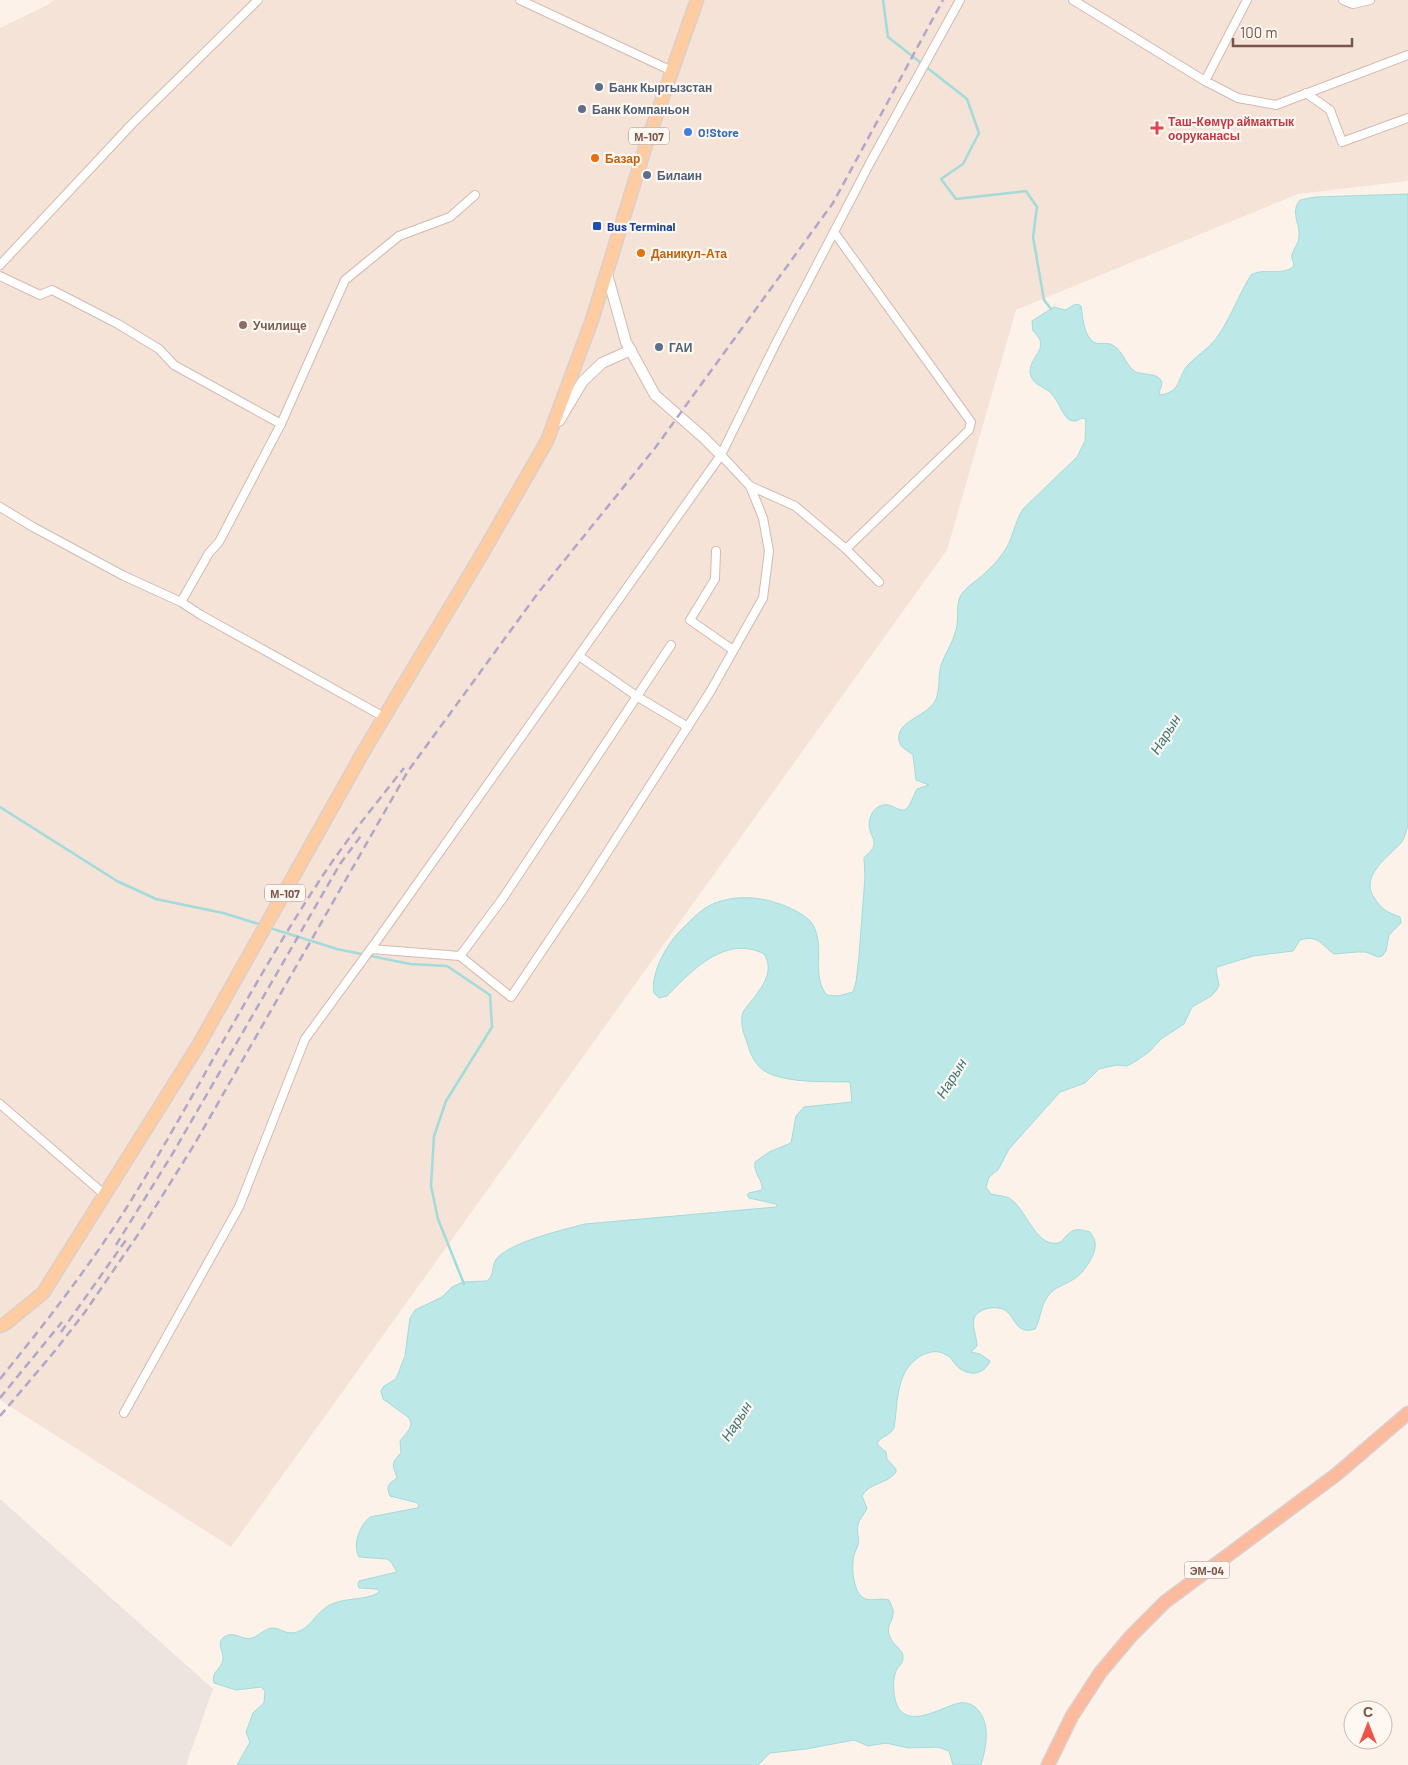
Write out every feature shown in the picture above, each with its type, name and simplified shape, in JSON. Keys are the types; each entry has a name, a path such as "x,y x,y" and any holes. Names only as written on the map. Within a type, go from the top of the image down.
{"highway":[{"name":"ЭМ-04","path":"1048,1765 1072,1716 1100,1673 1131,1636 1165,1602 1337,1474 1408,1413"}],"main road":[{"name":"М-107","path":"0,1326 43,1293 198,1046 384,717 508,510 547,441 592,320 646,144 697,0"}],"street":[{"path":"0,265 132,124 258,0"},
{"path":"520,0 672,71"},
{"path":"124,1414 239,1207 305,1039 371,950 721,456 776,343 871,161 960,0"},
{"path":"1074,0 1205,81 1238,98 1276,105 1408,55"},
{"path":"1205,81 1247,0"},
{"path":"1343,0 1353,4 1370,0"},
{"path":"1306,93 1330,110 1342,142 1408,118"},
{"path":"181,602 209,553 219,542 281,424 345,280 399,236 450,217 475,195"},
{"path":"834,232 971,422 969,430 846,548"},
{"path":"371,950 460,956 510,997 583,890 710,692 763,598 769,550 763,518 750,486 704,438 655,395 626,342 607,274"},
{"path":"0,276 40,295 52,290 118,324 159,349 174,365 281,424"},
{"path":"547,441 583,381 602,363 631,350"},
{"path":"750,486 795,506 846,548 879,582"},
{"path":"0,506 33,527 124,576 181,602 384,717"},
{"path":"716,551 715,579 690,620 733,650"},
{"path":"460,956 503,898 671,645"},
{"path":"579,656 638,697 688,726"},
{"path":"0,1104 105,1195"}],"shaded area":[{"path":"54,0 1408,0 1408,181 1298,194 1016,310 947,550 231,1547 0,1400 0,28"},
{"path":"0,1499 213,1689 186,1765 0,1765"}],"water":[{"name":"Нарын","path":"1408,194 1408,825 1401,843 1383,860 1370,881 1373,896 1387,911 1400,917 1401,923 1389,935 1386,951 1382,956 1378,957 1366,952 1334,954 1320,942 1306,939 1300,940 1293,951 1253,956 1217,967 1219,985 1216,991 1192,1007 1184,1024 1161,1039 1149,1052 1127,1066 1116,1065 1099,1069 1085,1083 1060,1092 1009,1149 998,1170 989,1177 986,1187 991,1194 1011,1199 1039,1236 1046,1241 1053,1243 1061,1242 1070,1232 1076,1230 1090,1232 1095,1243 1093,1255 1077,1277 1050,1293 1043,1304 1035,1329 1024,1330 1020,1328 1009,1313 1001,1308 983,1310 976,1315 974,1325 977,1346 971,1352 980,1354 990,1361 983,1370 969,1373 960,1369 949,1357 935,1352 923,1355 907,1368 899,1387 894,1428 880,1439 877,1444 886,1452 887,1459 896,1469 896,1472 888,1479 869,1488 862,1496 867,1508 857,1530 858,1545 853,1560 854,1578 859,1594 862,1597 868,1600 889,1600 892,1608 893,1617 888,1631 892,1641 903,1655 903,1660 896,1671 894,1680 894,1696 897,1705 905,1714 912,1716 929,1714 960,1703 975,1707 984,1720 986,1727 986,1743 981,1765 953,1765 949,1751 938,1747 908,1748 886,1743 868,1746 854,1740 806,1749 770,1753 758,1765 237,1765 250,1742 246,1732 253,1713 264,1703 265,1691 261,1687 236,1690 214,1683 214,1675 221,1666 223,1659 220,1645 221,1640 230,1635 252,1638 267,1629 273,1628 288,1633 297,1632 307,1626 330,1605 378,1593 377,1589 359,1588 359,1581 397,1572 387,1559 359,1557 356,1547 360,1530 370,1517 419,1507 418,1503 390,1496 389,1485 397,1478 393,1465 401,1453 400,1441 409,1430 411,1424 408,1417 383,1399 381,1391 384,1386 396,1379 405,1356 410,1318 415,1310 442,1297 452,1287 463,1282 487,1281 491,1276 494,1263 506,1251 527,1241 552,1233 585,1224 776,1207 776,1204 749,1198 747,1195 762,1190 755,1162 769,1152 791,1143 796,1116 804,1107 852,1102 850,1082 787,1079 774,1076 764,1071 754,1059 743,1031 742,1016 763,985 766,977 768,962 764,954 750,949 736,949 723,952 698,966 667,996 659,998 654,993 653,985 657,967 671,942 701,911 710,905 725,900 756,898 777,903 808,919 815,928 818,940 820,981 827,995 838,996 853,992 859,956 865,877 864,858 874,845 869,826 871,815 876,808 883,805 905,810 917,789 929,785 916,780 913,755 899,742 901,730 910,721 928,709 936,699 941,665 956,630 960,597 999,558 1009,543 1023,509 1077,457 1085,441 1086,419 1082,418 1072,421 1068,419 1051,393 1035,382 1031,376 1031,366 1039,352 1041,342 1033,331 1032,321 1054,307 1065,310 1075,305 1081,306 1085,328 1091,340 1095,343 1108,344 1117,348 1133,370 1156,376 1161,380 1160,395 1167,393 1172,391 1178,384 1187,366 1215,340 1251,275 1262,272 1284,271 1294,266 1292,255 1299,236 1296,209 1300,200 1315,197"}],"waterway":[{"path":"883,0 888,37 967,99 979,133 963,164 941,179 956,199 1026,191 1037,207 1033,237 1044,300 1051,309"},
{"path":"0,807 117,881 156,899 223,913 262,925"},
{"path":"270,928 337,949 410,964 447,966 490,995 492,1027 446,1101 434,1136 431,1186 438,1219 464,1284"}],"railway":[{"path":"0,1416 85,1312 139,1233 194,1145 408,771 538,593 655,448 833,203 943,0"},
{"path":"0,1379 102,1246 132,1199 245,1002 316,886 358,826 404,768"},
{"path":"116,1245 173,1153 340,864 363,833"},
{"path":"61,1332 126,1240"},
{"path":"0,1398 62,1322"}],"place":[{"name":"Банк Кыргызстан","path":"599,87"},
{"name":"Банк Компаньон","path":"582,109"},
{"name":"Таш-Көмүр аймактык ооруканасы","path":"1157,128"},
{"name":"O!Store","path":"688,132"},
{"name":"Базар","path":"595,158"},
{"name":"Билаин","path":"647,175"},
{"name":"Bus Terminal","path":"597,226"},
{"name":"Даникул-Ата","path":"641,253"},
{"name":"Училище","path":"243,325"},
{"name":"ГАИ","path":"659,347"}]}
